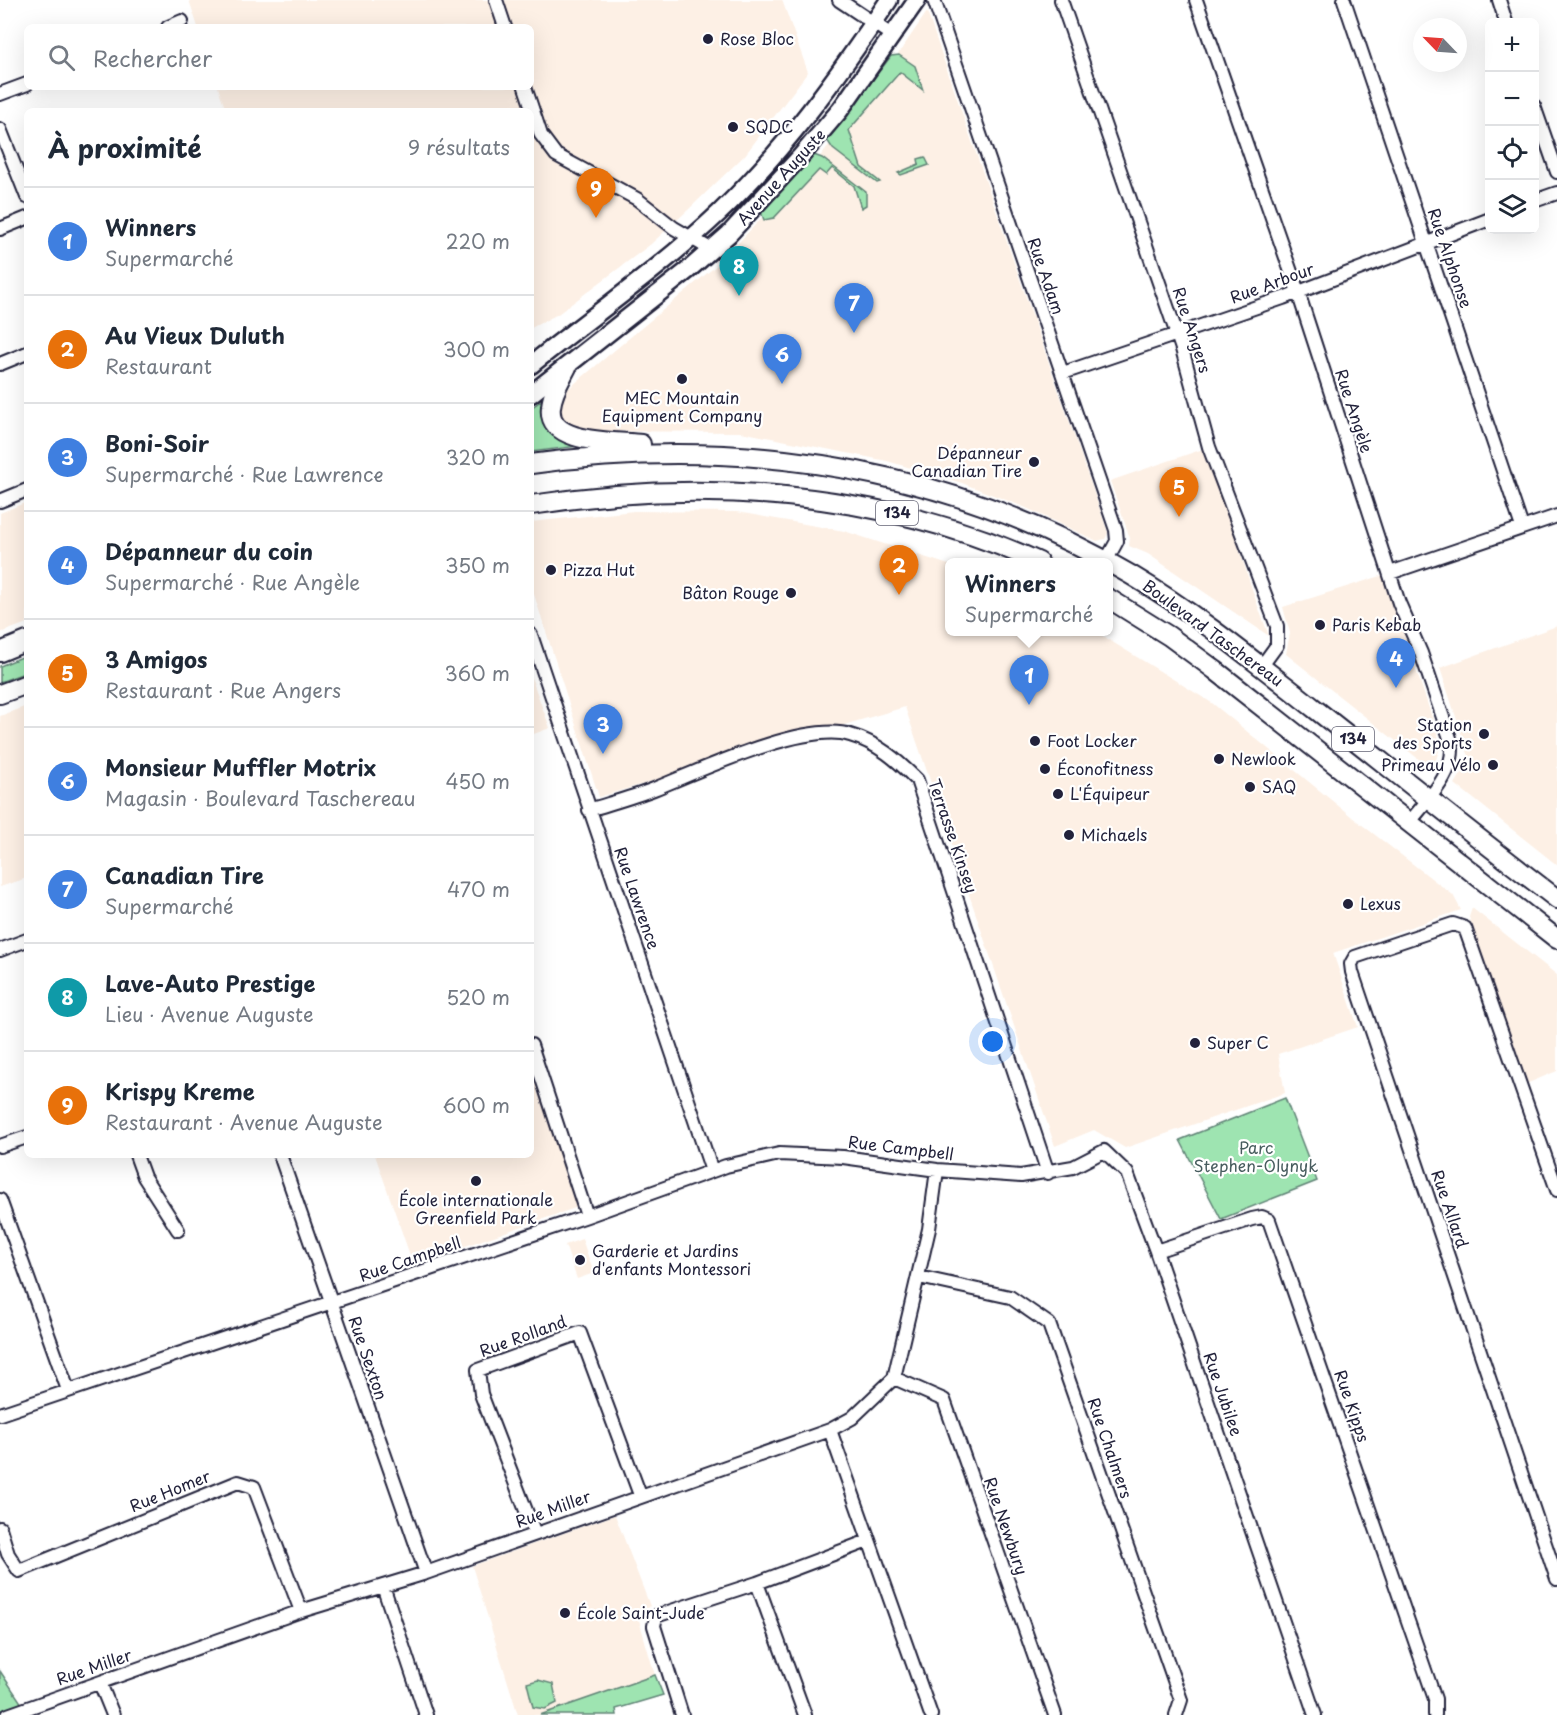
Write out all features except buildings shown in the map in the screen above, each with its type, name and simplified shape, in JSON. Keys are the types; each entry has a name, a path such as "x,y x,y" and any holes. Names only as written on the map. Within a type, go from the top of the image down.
{"main road":[{"name":"Avenue Auguste","path":"534,363 690,238 762,169 826,89 889,0"},
{"name":"Avenue Auguste","path":"534,392 712,250 815,141 917,0"},
{"path":"567,367 550,408 554,423 566,434 578,438 729,454"},
{"name":"Boulevard Taschereau","path":"534,464 635,453 729,454 843,468 931,489 1025,523 1100,558"},
{"name":"134","path":"534,505 660,492 748,492 793,496 915,517 979,537 1029,558"},
{"name":"Boulevard Taschereau","path":"1113,565 1183,608 1557,899"},
{"name":"Boulevard Taschereau","path":"1113,601 1193,653 1557,939"},
{"path":"0,652 24,642"},
{"path":"0,694 24,685"}],"street":[{"path":"496,0 504,24"},
{"path":"839,0 893,36"},
{"name":"Rue Adam","path":"934,0 1117,533 1116,541 1108,558"},
{"name":"Rue Angers","path":"1061,0 1177,334 1209,447 1278,630 1277,645 1261,667"},
{"name":"Rue Angèle","path":"1196,0 1298,292 1399,603 1420,653 1452,744 1450,764 1409,823"},
{"name":"Rue Alphonse","path":"1344,0 1428,242 1522,527"},
{"path":"1499,0 1505,18"},
{"path":"175,24 182,21"},
{"path":"0,94 24,85"},
{"path":"526,90 532,108"},
{"path":"534,113 539,128 556,155 637,199 690,238 712,250"},
{"path":"1539,120 1557,172"},
{"path":"0,129 24,189"},
{"path":"1539,199 1557,193"},
{"path":"0,229 24,219"},
{"name":"Rue Arbour","path":"1063,373 1298,292 1485,221"},
{"path":"0,364 24,354"},
{"path":"0,501 24,491"},
{"path":"1390,573 1557,516"},
{"name":"Rue Lawrence","path":"534,644 712,1171"},
{"name":"Terrasse Kinsey","path":"589,810 653,789 711,764 813,732 848,734 889,753 917,780 1048,1173"},
{"name":"Rue Allard","path":"1557,1191 1468,932 1462,925 1453,924 1360,954 1353,959 1351,969 1557,1579"},
{"path":"0,950 24,941"},
{"path":"534,1054 587,1216"},
{"path":"0,1146 24,1138"},
{"name":"Rue Jubilee","path":"1048,1173 1073,1167 1104,1151 1127,1173 1156,1251 1315,1715"},
{"name":"Rue Campbell","path":"0,1414 587,1216 712,1171 779,1154 843,1157 937,1170 1021,1176 1048,1173"},
{"path":"137,1158 144,1177 178,1230"},
{"name":"Rue Sexton","path":"281,1158 426,1573"},
{"path":"894,1378 929,1229 937,1170"},
{"path":"0,1200 68,1390"},
{"name":"Rue Kipps","path":"1156,1251 1252,1219 1262,1217 1269,1220 1436,1699 1435,1715"},
{"name":"Rue Chalmers","path":"919,1276 1010,1297 1049,1324 1181,1700 1176,1715"},
{"name":"Rue Rolland","path":"535,1534 481,1394 478,1370 496,1362 580,1333 640,1495"},
{"name":"Rue Miller","path":"8,1715 302,1611 426,1573 640,1495 830,1430 852,1418 894,1378"},
{"name":"Rue Newbury","path":"894,1378 944,1400 1055,1715"},
{"path":"830,1430 931,1715"},
{"name":"Rue Homer","path":"0,1528 9,1554 19,1571 238,1482 254,1487 302,1611"},
{"path":"682,1715 654,1626 656,1616 868,1541"},
{"path":"757,1582 805,1715"},
{"path":"382,1587 426,1715"},
{"path":"100,1683 113,1715"}],"shaded area":[{"path":"189,0 782,0 808,72 745,155 688,210 651,244 558,314 534,326 534,108 225,108 219,90 534,90 534,24 197,24"},
{"path":"927,12 1108,533 1105,539 1097,541 1024,507 962,483 887,461 741,432 576,431 564,420 560,408 568,389 717,265 818,159 883,76"},
{"path":"1206,448 1269,636 1148,554 1129,546 1130,538 1110,481"},
{"path":"24,503 24,624 0,633 0,513"},
{"path":"634,511 737,512 844,531 945,564 945,636 1103,636 1212,703 1357,821 1453,895 1461,910 1333,953 1358,1027 1278,1054 1285,1093 1125,1148 1094,1130 1055,1146 905,707 599,797 534,594 534,522"},
{"path":"1384,575 1441,744 1435,763 1428,770 1421,761 1286,654 1290,633 1283,607"},
{"path":"1557,626 1557,865 1455,784 1470,760 1440,668"},
{"path":"534,685 550,728 534,734"},
{"path":"24,707 24,879 0,887 0,716"},
{"path":"1472,908 1557,975 1557,1071 1526,1084 1469,917"},
{"name":"École internationale Greenfield Park","path":"534,1081 578,1207 413,1264 376,1158 534,1158"},
{"name":"Garderie et Jardins d'enfants Montessori","path":"582,1239 594,1273 577,1279 565,1245"},
{"name":"École Saint-Jude","path":"615,1515 650,1606 639,1620 655,1675 540,1715 518,1715 472,1566"}],"green space":[{"path":"899,55 915,66 923,90 900,72 849,130 861,167 880,182 877,183 833,149 827,140 891,56"},
{"path":"814,155 822,158 866,192 866,205 861,208 854,186 832,168 826,175 819,170 774,218 764,220 761,212"},
{"path":"925,157 929,165 901,175 898,173 919,164 918,159"},
{"path":"542,400 545,401 579,446 534,452 534,406"},
{"path":"24,656 24,673 0,682 0,666"},
{"name":"Parc Stephen-Olynyk","path":"1285,1098 1317,1181 1221,1219 1180,1140"},
{"path":"0,1671 22,1704 0,1711"},
{"path":"655,1675 663,1695 616,1709 617,1715 540,1715"},
{"path":"538,1680 553,1684 557,1703 545,1709 533,1707 527,1683"}],"place":[{"name":"Rose Bloc","path":"708,39"},
{"name":"SQDC","path":"733,127"},
{"name":"Krispy Kreme","path":"596,218"},
{"name":"Lave-Auto Prestige","path":"739,296"},
{"name":"Canadian Tire","path":"854,333"},
{"name":"MEC Mountain Equipment Company","path":"682,379"},
{"name":"Monsieur Muffler Motrix","path":"782,384"},
{"name":"Dépanneur Canadian Tire","path":"1034,462"},
{"name":"3 Amigos","path":"1179,517"},
{"name":"Pizza Hut","path":"551,570"},
{"name":"Bâton Rouge","path":"791,593"},
{"name":"Au Vieux Duluth","path":"899,595"},
{"name":"Paris Kebab","path":"1320,625"},
{"name":"Dépanneur du coin","path":"1396,688"},
{"name":"Winners","path":"1029,705"},
{"name":"Station des Sports","path":"1484,734"},
{"name":"Foot Locker","path":"1035,741"},
{"name":"Boni-Soir","path":"603,754"},
{"name":"Newlook","path":"1219,759"},
{"name":"Primeau Vélo","path":"1493,765"},
{"name":"Éconofitness","path":"1045,769"},
{"name":"SAQ","path":"1250,787"},
{"name":"L'Équipeur","path":"1058,794"},
{"name":"Michaels","path":"1069,835"},
{"name":"Lexus","path":"1348,904"},
{"name":"Super C","path":"1195,1043"},
{"name":"École internationale Greenfield Park","path":"476,1181"},
{"name":"Garderie et Jardins d'enfants Montessori","path":"580,1260"},
{"name":"École Saint-Jude","path":"565,1613"}]}
